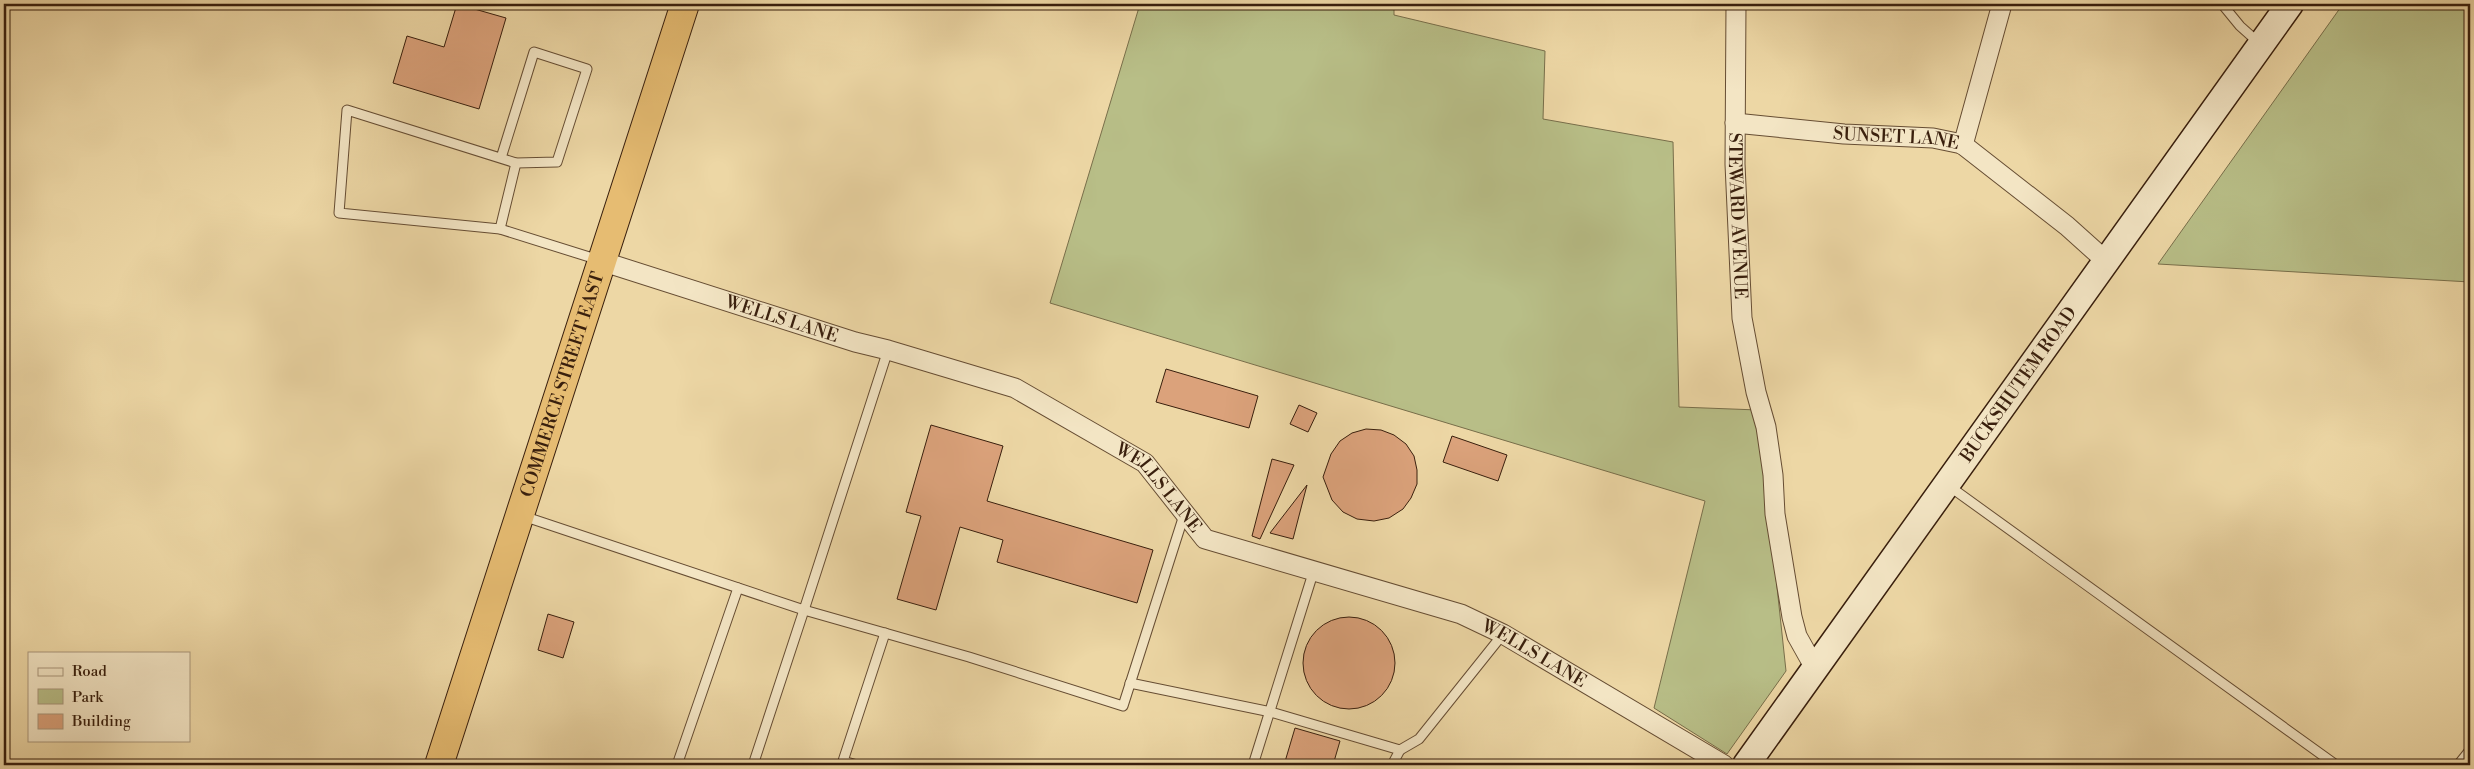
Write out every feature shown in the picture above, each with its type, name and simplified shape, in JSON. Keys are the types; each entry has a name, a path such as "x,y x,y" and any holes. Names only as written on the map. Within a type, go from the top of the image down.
{"highway":[{"name":"COMMERCE STREET EAST","path":"439,765 685,4"}],"main road":[{"name":"BUCKSHUTEM ROAD","path":"1746,765 1816,670 2290,4"}],"street":[{"name":"STEWARD AVENUE","path":"1736,4 1735,124 1742,318 1756,392 1766,427 1773,475 1775,514 1792,618 1797,636 1816,670"},
{"path":"1963,145 2002,4"},
{"name":"SUNSET LANE","path":"1735,124 1844,134 1933,138 1963,145 2068,226 2106,261"},
{"name":"WELLS LANE","path":"602,261 807,328 1015,388 1145,462 1205,539 1461,614 1503,634 1724,765"}],"lane":[{"path":"2222,4 2240,26 2261,45"},
{"path":"501,158 534,52 587,69 557,162 516,163 347,110 339,213 500,229 602,261"},
{"path":"500,229 516,163"},
{"path":"753,765 888,350"},
{"path":"1947,484 2336,765"},
{"path":"520,515 804,610 1123,706 1185,513"},
{"path":"1253,765 1314,570"},
{"path":"677,765 738,588"},
{"path":"857,765 843,761 885,633"},
{"path":"1392,765 1400,750 1419,739 1503,634"},
{"path":"1130,683 1271,712 1400,750"},
{"path":"2458,765 2470,750"}],"green space":[{"path":"1140,4 1394,4 1394,15 1545,51 1543,119 1673,142 1679,407 1758,410 1786,671 1727,754 1654,708 1705,501 1050,303"},
{"path":"2343,4 2470,4 2470,282 2158,264"}],"building":[{"path":"457,4 506,18 479,109 393,83 407,36 444,47"},
{"path":"1166,369 1258,396 1249,428 1156,402"},
{"path":"1299,405 1317,413 1308,432 1290,424"},
{"path":"931,425 1003,446 987,501 1153,550 1137,603 997,562 1003,540 960,527 936,610 897,599 921,516 906,512"},
{"path":"1366,429 1381,430 1394,435 1406,444 1414,456 1417,470 1417,484 1411,498 1403,509 1389,518 1374,521 1357,519 1343,512 1332,500 1323,477 1331,454 1340,441 1352,433"},
{"path":"1452,436 1507,455 1498,481 1443,462"},
{"path":"1272,459 1294,465 1260,539 1252,536"},
{"path":"1307,485 1293,539 1270,533"},
{"path":"548,614 574,622 563,658 538,650"},
{"path":"1349,617 1367,620 1382,630 1392,645 1395,663 1392,681 1382,696 1367,706 1349,709 1331,706 1316,696 1306,681 1303,663 1306,645 1316,630 1331,620"},
{"path":"1295,728 1340,741 1333,765 1284,765"}]}
